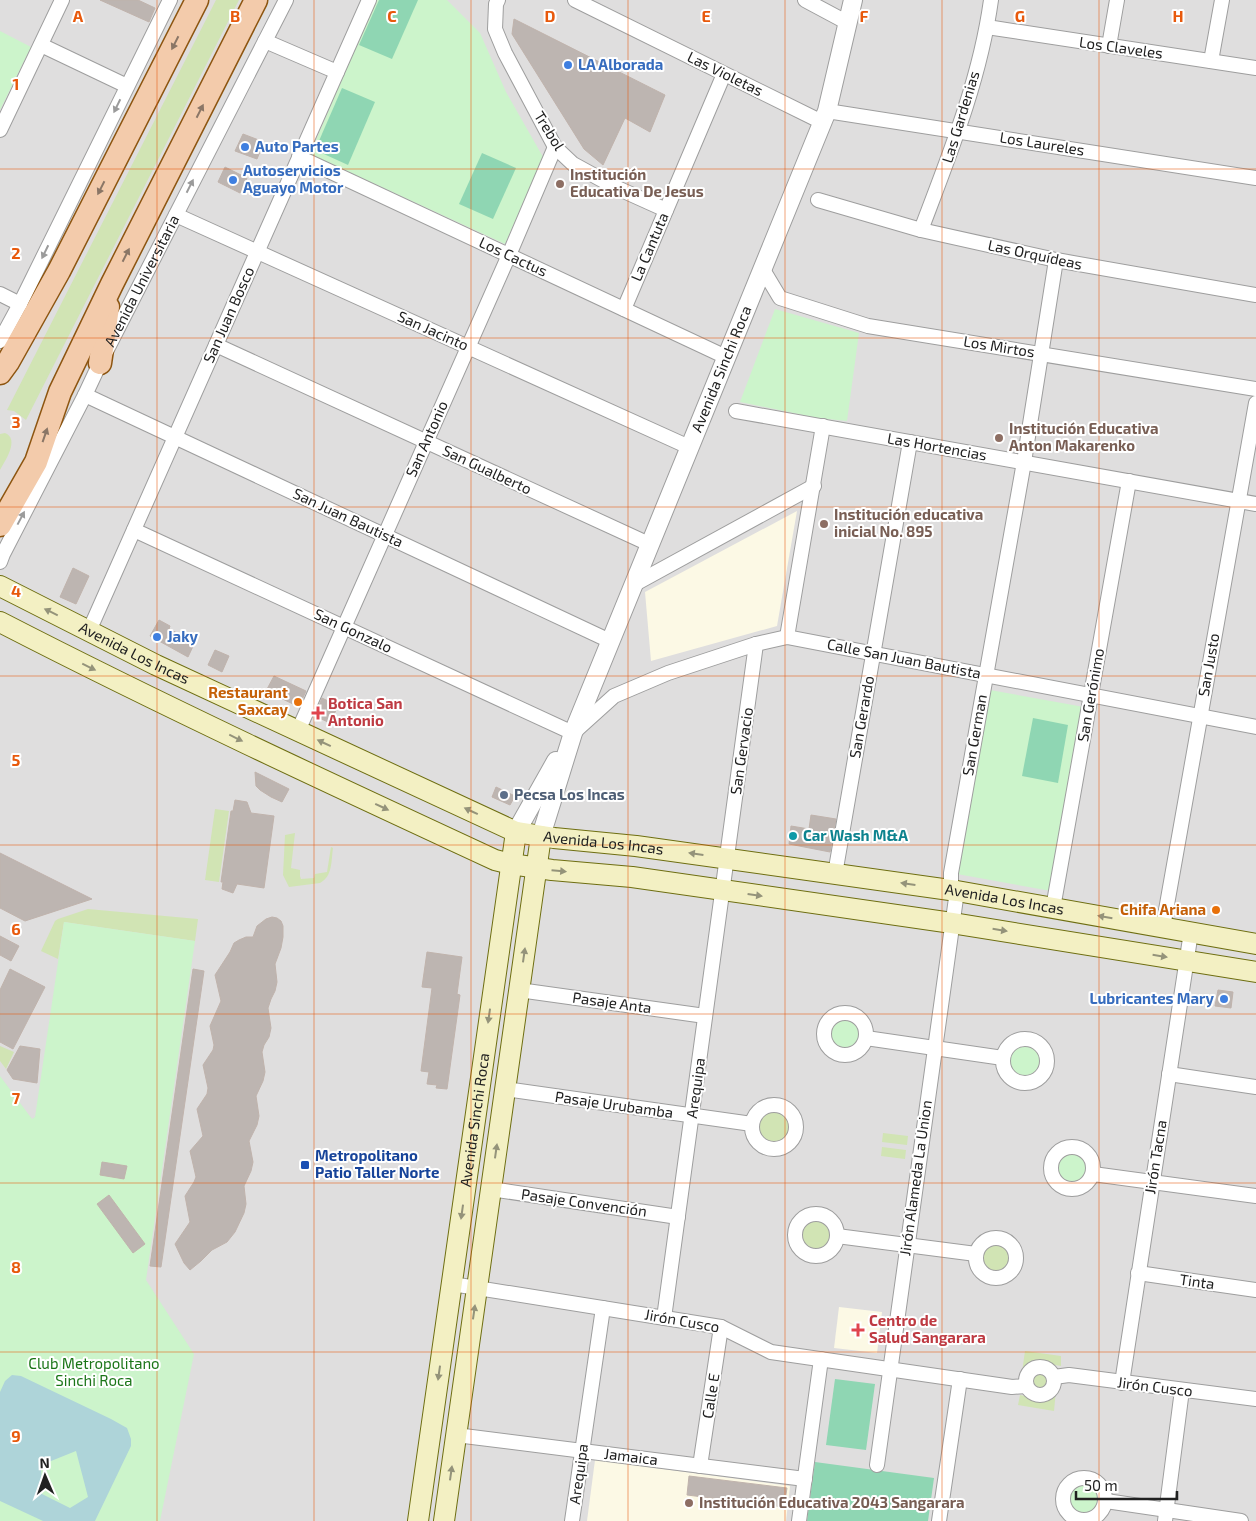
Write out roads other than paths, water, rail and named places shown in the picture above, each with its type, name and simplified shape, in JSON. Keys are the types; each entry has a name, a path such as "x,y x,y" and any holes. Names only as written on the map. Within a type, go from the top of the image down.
{"main road":[{"path":"0,374 59,271 197,0"},
{"name":"Avenida Universitaria","path":"0,525 36,462 60,392 112,284 256,0"},
{"path":"0,352 35,299 59,271"},
{"path":"100,363 112,284"},
{"name":"Avenida Los Incas","path":"2,584 156,665 516,832 636,846 954,891 1256,944"},
{"name":"Avenida Los Incas","path":"0,622 74,660 310,774 495,860 552,870 632,877 952,922 1256,972"},
{"path":"143,693 156,665"},
{"name":"Avenida Sinchi Roca","path":"418,1521 516,832"},
{"name":"Avenida Sinchi Roca","path":"444,1521 541,836"}],"street":[{"path":"0,130 62,0"},
{"path":"0,341 170,0"},
{"name":"Avenida Universitaria","path":"0,562 286,0"},
{"name":"San Juan Bosco","path":"89,630 369,0"},
{"name":"Trebol","path":"498,0 496,4 495,29 505,54 555,147 573,164 615,187 666,210"},
{"name":"Las Violetas","path":"574,0 724,74 825,116"},
{"path":"805,0 848,23"},
{"name":"Avenida Sinchi Roca","path":"541,836 572,733 825,116 853,0"},
{"name":"Las Gardenias","path":"921,230 959,131 987,28 991,0"},
{"path":"1109,46 1117,0"},
{"path":"1211,61 1222,0"},
{"name":"Los Claveles","path":"987,28 1256,68"},
{"path":"265,41 337,72"},
{"path":"41,45 127,86"},
{"name":"La Cantuta","path":"624,309 724,74"},
{"name":"Los Laureles","path":"825,116 959,131 1256,178"},
{"name":"San Antonio","path":"298,730 555,147"},
{"name":"Los Cactus","path":"299,158 726,357"},
{"name":"Las Orquídeas","path":"818,200 921,230 1056,260 1256,295"},
{"name":"San Jacinto","path":"176,215 689,447"},
{"name":"San German","path":"954,891 950,873 1024,462 1056,260"},
{"name":"Los Mirtos","path":"762,268 780,298 868,326 1256,390"},
{"path":"0,294 20,304"},
{"name":"San Gualberto","path":"216,345 649,544"},
{"name":"San Juan Bautista","path":"85,395 610,640"},
{"name":"San Justo","path":"1163,927 1256,403"},
{"name":"Las Hortencias","path":"736,410 1256,504"},
{"path":"787,637 824,426"},
{"name":"San Gerardo","path":"834,874 910,442"},
{"name":"San Gerónimo","path":"1053,908 1129,481"},
{"path":"633,585 814,486"},
{"name":"San Gonzalo","path":"134,530 572,733"},
{"name":"Calle San Juan Bautista","path":"572,733 614,696 668,673 756,644 787,637 1256,727"},
{"name":"San Gervacio","path":"727,859 756,644"},
{"name":"Avenida Sinchi Roca","path":"516,832 572,733"},
{"name":"Arequipa","path":"664,1318 727,859"},
{"name":"Jirón Alameda La Union","path":"877,1465 952,922 954,891"},
{"name":"Jirón Tacna","path":"1122,1383 1191,932"},
{"name":"Pasaje Anta","path":"519,990 705,1016"},
{"path":"866,1038 1004,1058"},
{"path":"1169,1074 1256,1087"},
{"name":"Pasaje Urubamba","path":"505,1089 752,1124"},
{"path":"1093,1174 1256,1196"},
{"name":"Pasaje Convención","path":"491,1189 678,1217"},
{"path":"837,1236 976,1254"},
{"name":"Tinta","path":"1138,1273 1256,1290"},
{"name":"Jirón Cusco","path":"452,1284 722,1327 771,1352 1012,1387 1026,1386"},
{"name":"Arequipa","path":"572,1521 603,1308"},
{"name":"Calle E","path":"700,1466 722,1327"},
{"path":"799,1521 822,1359"},
{"path":"1036,1368 1045,1368 1054,1377 1053,1387 1047,1394 1042,1396 1032,1394 1026,1386 1028,1373 1036,1368"},
{"name":"Jirón Cusco","path":"1054,1377 1069,1375 1256,1399"},
{"path":"939,1521 960,1379"},
{"path":"1166,1516 1182,1390"},
{"name":"Jamaica","path":"456,1435 805,1479"},
{"path":"1106,1501 1166,1516 1242,1521"}],"water":[{"path":"12,1375 21,1376 127,1428 131,1439 131,1446 95,1521 43,1521 0,1501 0,1392 5,1381","holes":["76,1451 88,1497 70,1508 42,1494 41,1465"]}],"place":[{"name":"LA Alborada","path":"568,65"},
{"name":"Auto Partes","path":"245,147"},
{"name":"Autoservicios Aguayo Motor","path":"233,180"},
{"name":"Institución Educativa De Jesus","path":"560,184"},
{"name":"Institución Educativa Anton Makarenko","path":"999,438"},
{"name":"Institución educativa inicial No. 895","path":"824,524"},
{"name":"Jaky","path":"157,637"},
{"name":"Restaurant Saxcay","path":"298,702"},
{"name":"Botica San Antonio","path":"318,713"},
{"name":"Pecsa Los Incas","path":"504,795"},
{"name":"Car Wash M&A","path":"793,836"},
{"name":"Chifa Ariana","path":"1216,910"},
{"name":"Lubricantes Mary","path":"1224,999"},
{"name":"Metropolitano Patio Taller Norte","path":"305,1165"},
{"name":"Centro de Salud Sangarara","path":"858,1330"},
{"name":"Institución Educativa 2043 Sangarara","path":"689,1503"}],"park label":[{"name":"Club Metropolitano Sinchi Roca","path":"94,1372"}]}
